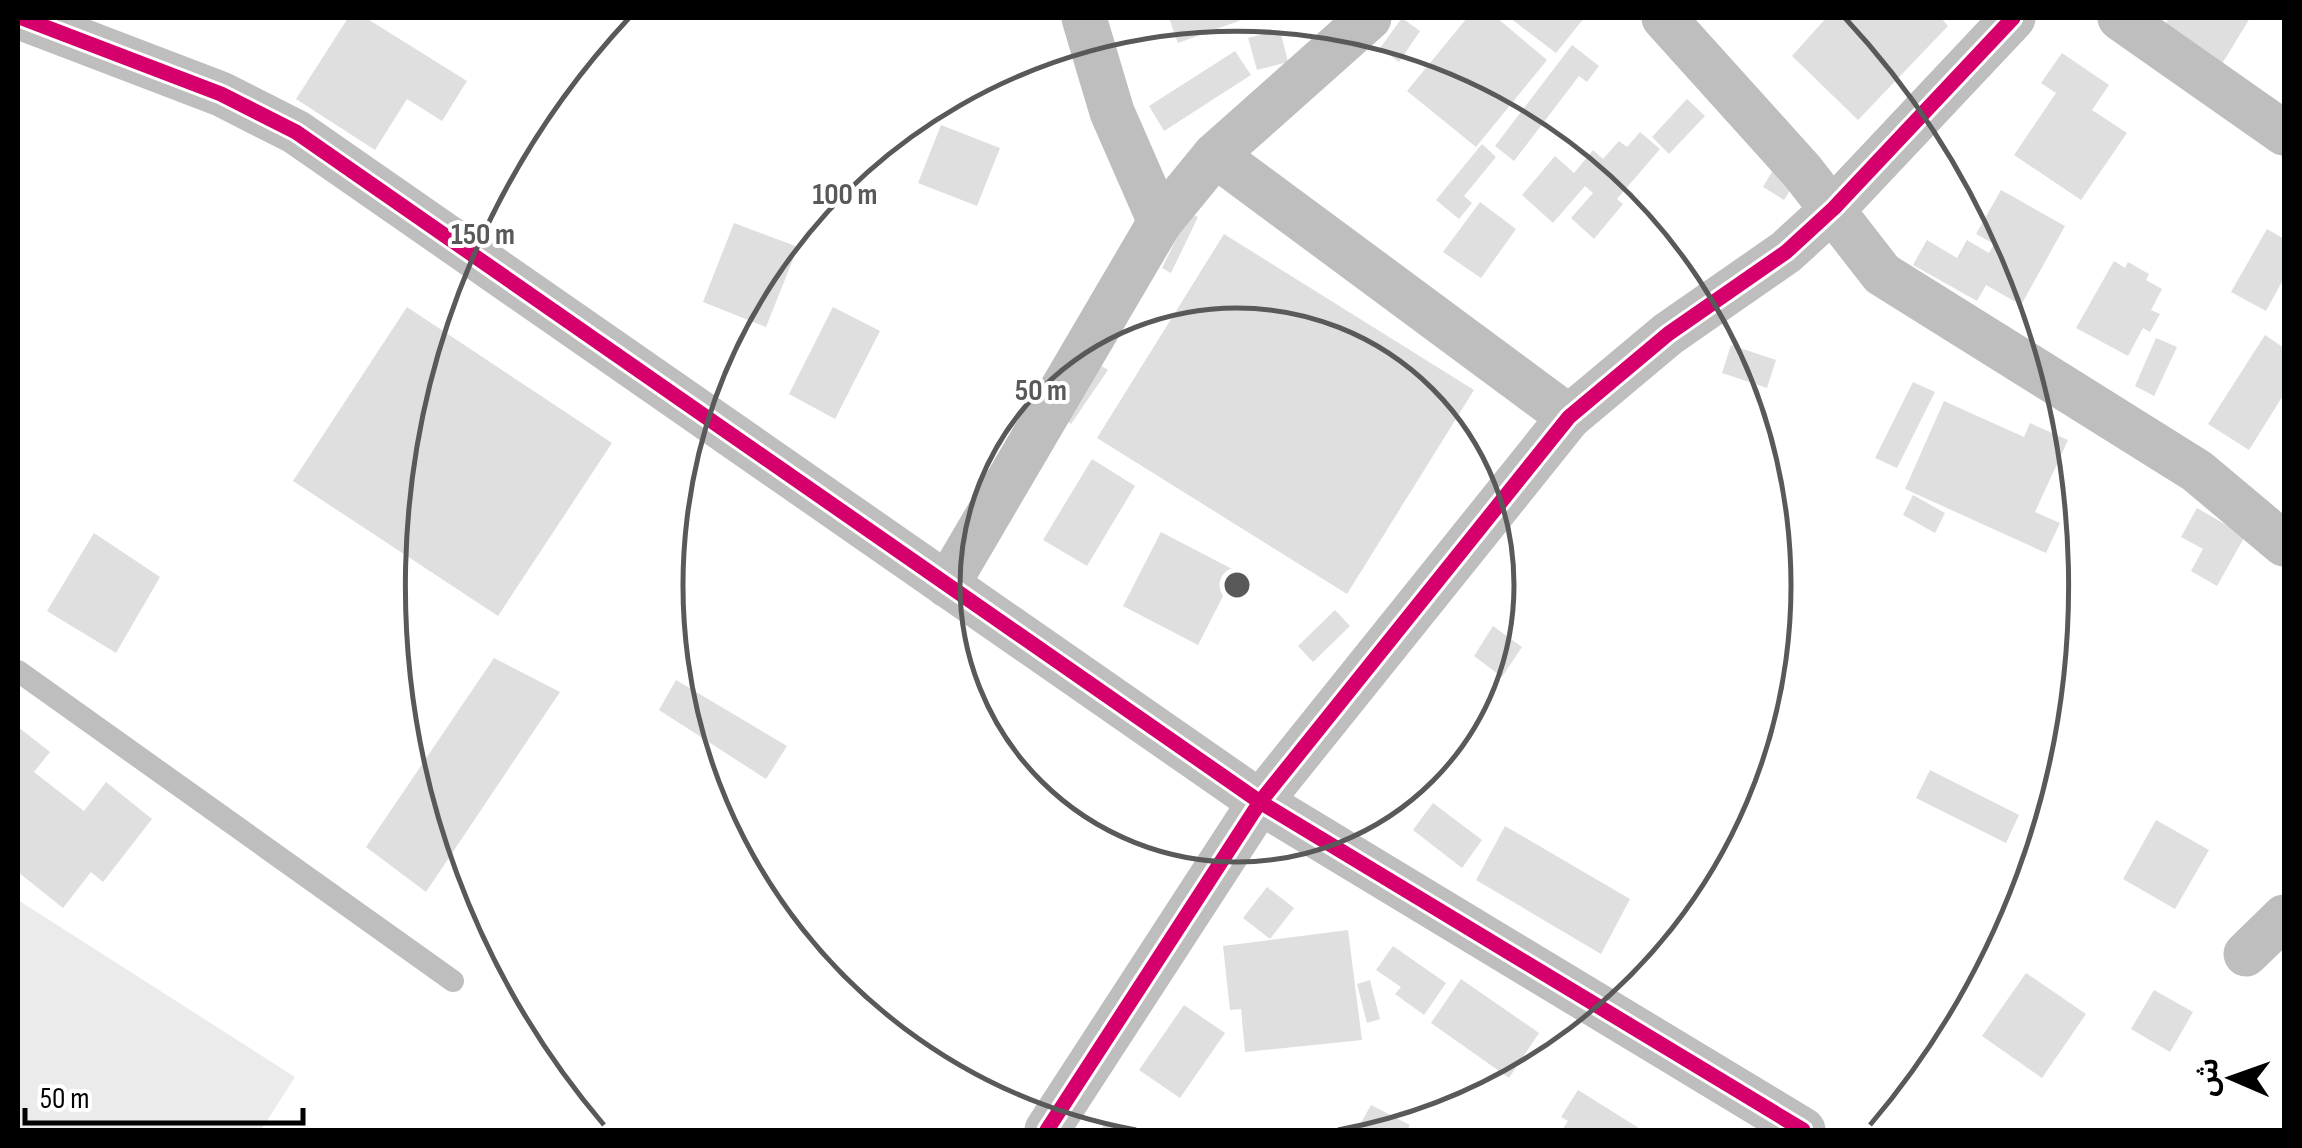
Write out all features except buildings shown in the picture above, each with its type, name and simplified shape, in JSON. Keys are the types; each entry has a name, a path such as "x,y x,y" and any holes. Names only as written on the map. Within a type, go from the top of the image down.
{"street":[{"path":"22,18 222,94 296,132 1260,802 1803,1130"},
{"path":"1084,18 1112,112 1160,222"},
{"path":"947,585 1160,222 1216,156 1369,18"},
{"path":"1664,18 1834,208 1882,274 2197,472 2284,544"},
{"path":"1047,1130 1260,802 1569,417 1625,367 1786,252 1834,208 2012,18"},
{"path":"2120,18 2284,133"},
{"path":"1216,156 1569,417"},
{"path":"2246,954 2284,918"}],"lane":[{"path":"18,671 453,981"}],"shaded area":[{"path":"18,900 295,1077 261,1130 18,1130"}],"cycle path":[{"path":"22,18 221,94 296,132 1260,802 1803,1130"},
{"path":"1047,1130 1260,802 1569,417 1668,334 1786,252 1834,208 2013,18"}]}
